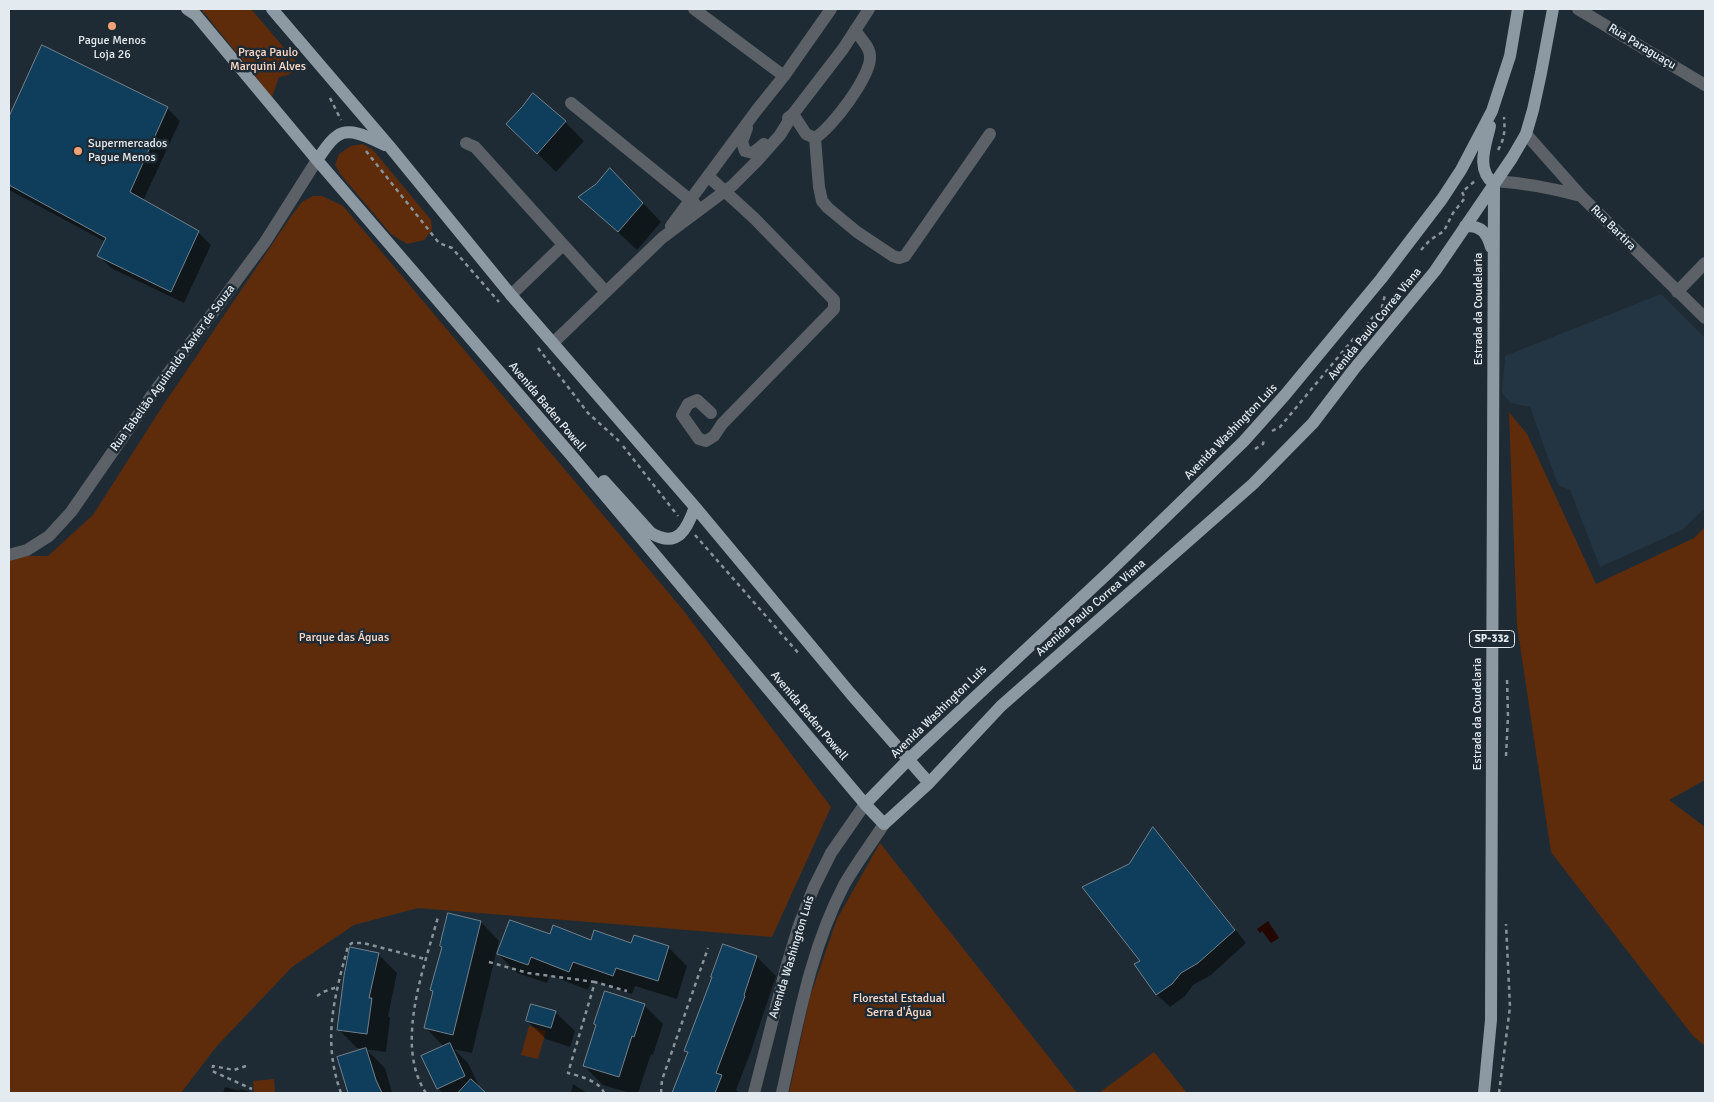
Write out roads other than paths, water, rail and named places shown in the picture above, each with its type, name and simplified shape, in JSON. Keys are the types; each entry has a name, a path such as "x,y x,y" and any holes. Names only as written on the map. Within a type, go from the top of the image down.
{"main road":[{"name":"Avenida Baden Powell","path":"188,9 196,15 317,160 571,455 865,804 884,824"},
{"path":"272,9 390,147 511,295 554,342 851,694 929,783"},
{"name":"Avenida Washington Luis","path":"865,804 909,759 1116,565 1250,434 1285,395 1369,293 1432,213 1498,113 1518,9"},
{"path":"1498,113 1483,157 1484,170 1488,180 1495,183 1526,134 1542,73 1553,9"},
{"path":"317,160 337,136 345,132 365,136 390,147"},
{"name":"Avenida Paulo Correa Viana","path":"884,824 929,783 1001,706 1252,484 1313,424 1354,369 1435,271 1495,183"},
{"name":"Estrada da Coudelaria","path":"1484,1093 1491,1020 1493,252 1495,183"},
{"path":"1465,226 1474,226 1482,230 1488,236 1493,252"},
{"path":"571,455 604,482 651,533 660,538 676,537 688,527 695,507"}],"street":[{"path":"694,9 784,76"},
{"path":"662,238 756,110 784,76 831,9"},
{"path":"756,110 743,136 743,147 749,154 756,151 792,114 843,49 869,9"},
{"name":"Rua Paraguaçu","path":"1578,9 1705,85"},
{"path":"815,138 822,134 833,122 868,69 870,56 868,48 855,30"},
{"path":"571,102 701,209"},
{"path":"792,114 806,134 815,138"},
{"path":"554,342 662,238 733,185 780,135 792,114"},
{"path":"815,138 822,201 857,232 899,258 906,256 990,134"},
{"name":"Rua Bartira","path":"1526,134 1581,196 1705,318"},
{"path":"466,143 475,147 606,292"},
{"name":"Rua Tabelião Aguinaldo Xavier de Souza","path":"9,555 27,550 49,536 71,512 152,395 265,242 317,160"},
{"path":"708,176 754,218 834,300 834,309 722,424 714,436 706,441 699,439 682,415 688,404 696,400 711,413"},
{"path":"1495,183 1535,185 1581,196"},
{"path":"511,295 563,245"},
{"path":"1677,292 1705,263"},
{"name":"Avenida Washington Luís","path":"754,1093 799,925 814,887 831,854 865,804"},
{"name":"Avenida Paulo Correa Viana","path":"782,1093 800,1009 818,947 834,906 846,883 884,824"}],"place":[{"name":"Pague Menos Loja 26","path":"112,26"},
{"name":"Supermercados Pague Menos","path":"78,151"}],"park label":[{"name":"Praça Paulo Marquini Alves","path":"268,60"},
{"name":"Parque das Águas","path":"344,638"},
{"name":"Florestal Estadual Serra d'Água","path":"899,1006"}]}
